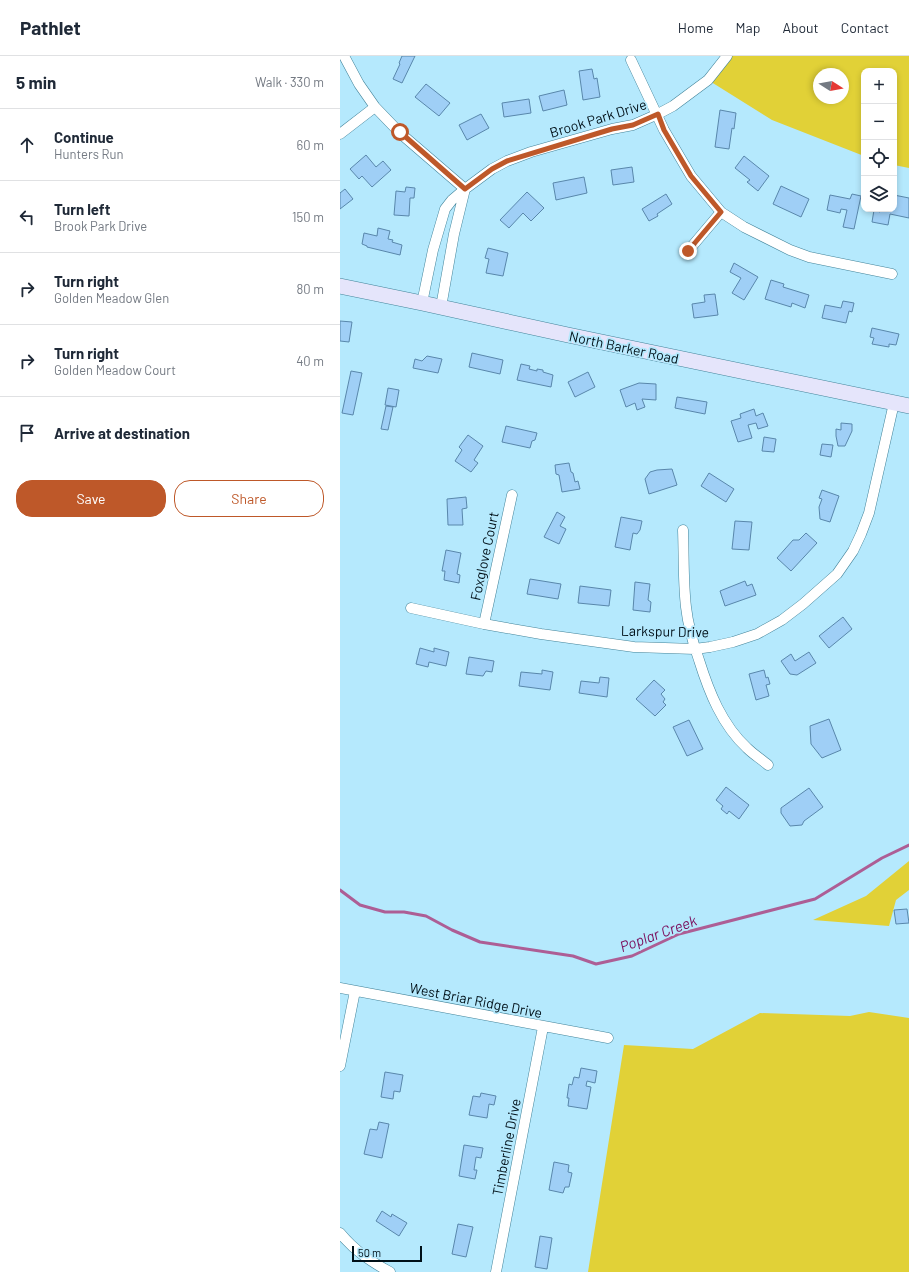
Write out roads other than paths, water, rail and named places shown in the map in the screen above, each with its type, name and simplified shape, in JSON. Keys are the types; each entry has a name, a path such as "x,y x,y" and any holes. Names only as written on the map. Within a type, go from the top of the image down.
{"main road":[{"name":"North Barker Road","path":"340,286 909,406"}],"street":[{"path":"344,56 359,84 375,107 400,132 465,189 454,234 441,307"},
{"name":"Brook Park Drive","path":"422,303 433,250 445,209 452,200 465,189 492,169 507,161 612,129 633,125 658,114 673,106 708,80 727,56"},
{"path":"631,60 658,114 664,130 691,176 721,212 744,228 767,240 809,257 892,274"},
{"path":"340,134 375,107"},
{"path":"688,251 721,212"},
{"name":"Larkspur Drive","path":"411,608 484,624 634,647 695,649 733,642 751,636 782,620 803,604 836,574 853,551 869,513 894,403"},
{"name":"Foxglove Court","path":"484,624 512,495"},
{"path":"683,530 683,562 689,629 705,679 717,708 732,732 747,748 768,765"},
{"name":"West Briar Ridge Drive","path":"340,988 608,1038"},
{"path":"340,1066 354,991"},
{"name":"Timberline Drive","path":"496,1272 543,1026"},
{"path":"340,1234 357,1251 372,1262 390,1272"}],"waterway":[{"name":"Poplar Creek","path":"340,890 360,905 385,912 404,912 426,916 452,930 480,942 573,956 596,964 632,956 679,934 815,899 882,858 909,845"}]}
